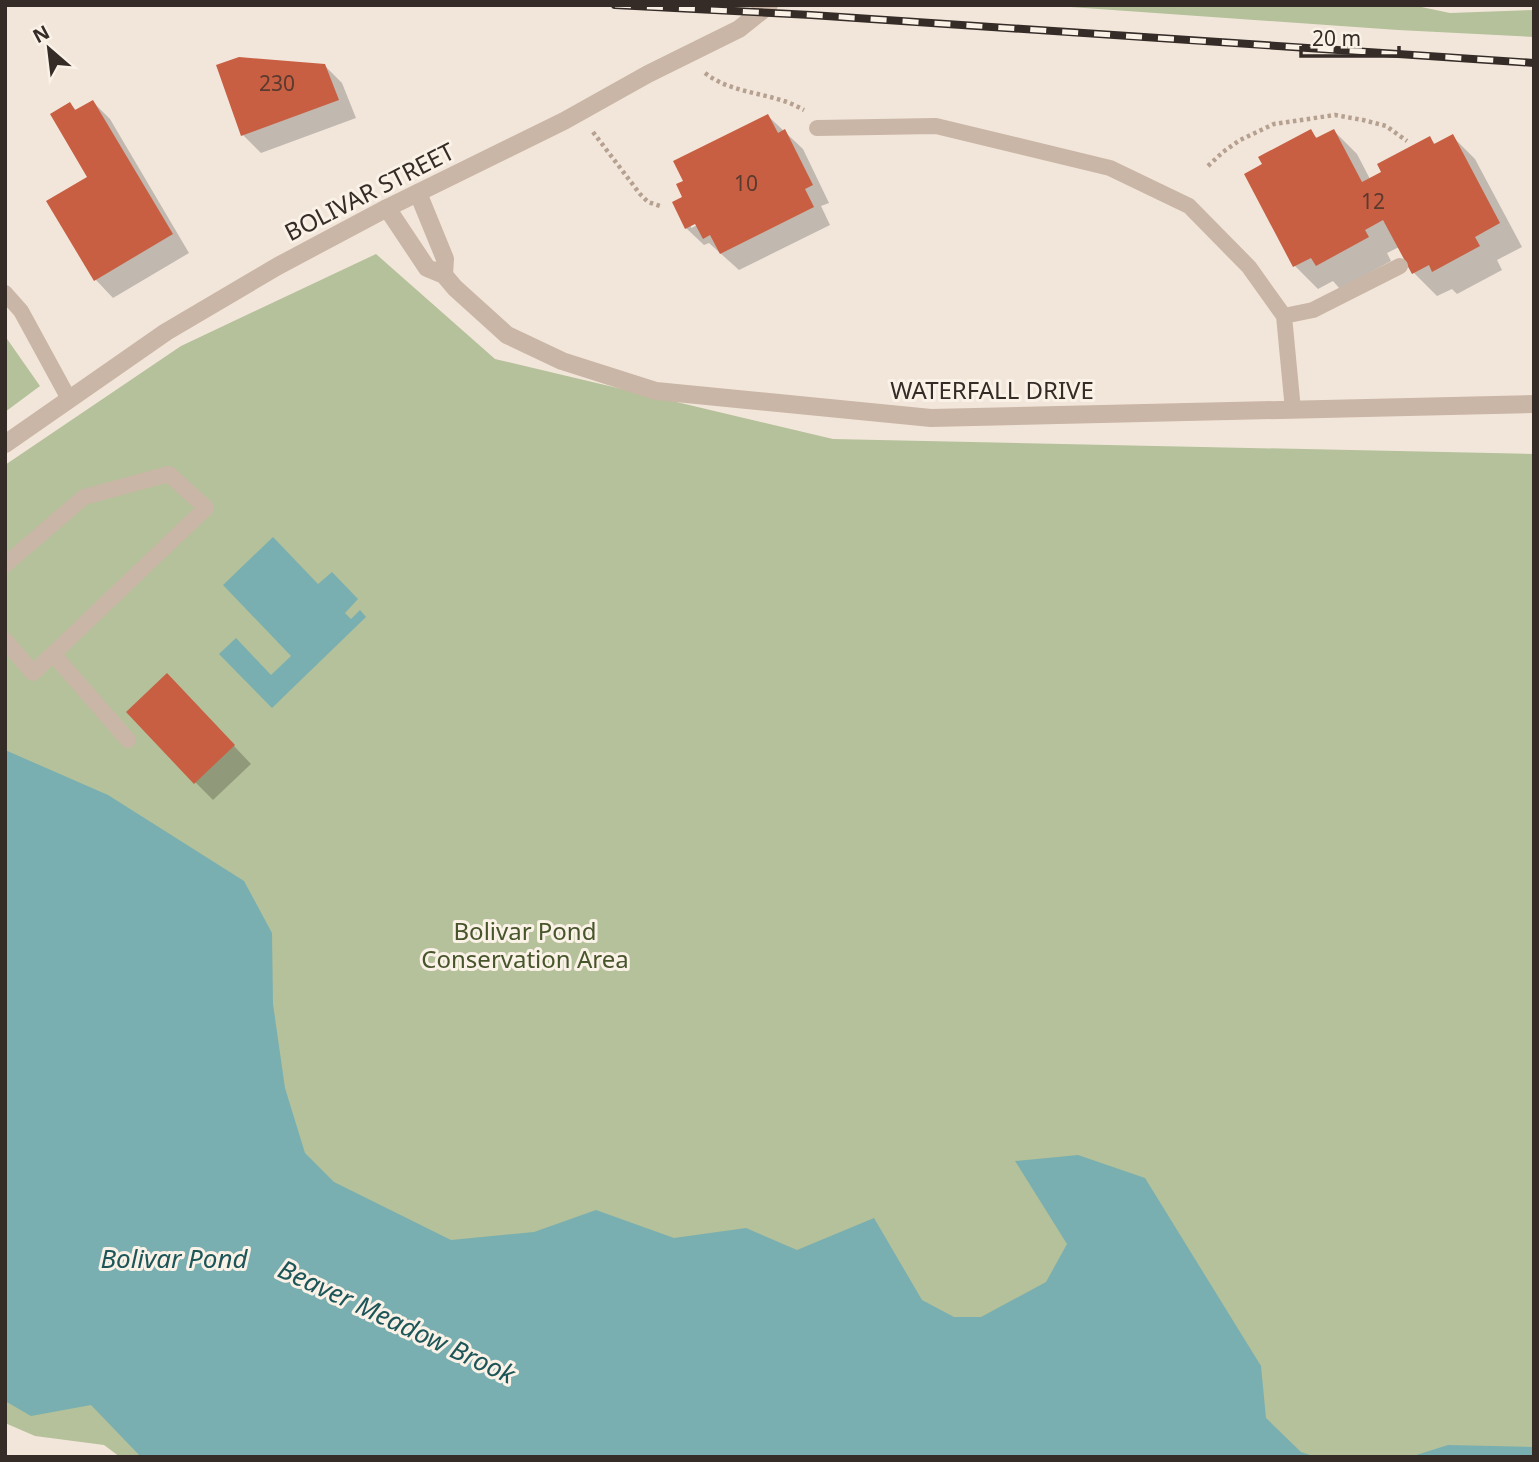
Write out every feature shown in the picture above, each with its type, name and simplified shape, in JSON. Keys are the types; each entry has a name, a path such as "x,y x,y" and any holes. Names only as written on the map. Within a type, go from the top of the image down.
{"street":[{"name":"BOLIVAR STREET","path":"5,444 166,332 278,266 387,208 565,121 648,74 739,29 769,5"},
{"path":"418,193 445,258 444,275"},
{"name":"WATERFALL DRIVE","path":"387,208 426,268 444,275 507,335 562,361 656,391 931,418 1534,404"}],"lane":[{"path":"817,128 936,125 1110,169 1189,206 1249,267 1284,316 1293,410"},
{"path":"1284,316 1312,310 1400,267"},
{"path":"5,293 21,311 69,399"},
{"path":"5,565 84,496 169,474 206,508 33,673 5,640"},
{"path":"53,654 128,740"}],"path":[{"path":"702,70 725,85 785,101 807,111"},
{"path":"1208,166 1240,140 1274,124 1335,115 1386,126 1407,141"},
{"path":"588,126 640,194 648,202 663,207"}],"green space":[{"path":"1042,5 1412,5 1450,13 1534,10 1534,37 1398,30"},
{"name":"Bolivar Pond Conservation Area","path":"376,254 495,359 833,439 1534,454 1534,1457 120,1457 104,1445 35,1436 5,1423 5,465 181,346"},
{"path":"5,336 40,386 5,412"}],"water":[{"path":"273,537 318,584 332,572 358,599 345,613 351,619 360,610 366,617 272,708 219,654 236,638 271,675 291,656 223,585"},
{"name":"Bolivar Pond","path":"5,750 108,795 244,881 272,933 273,1004 285,1088 305,1153 334,1182 451,1240 534,1232 596,1210 674,1238 746,1228 797,1250 874,1218 922,1300 954,1317 981,1317 1046,1282 1067,1244 1015,1161 1078,1155 1145,1178 1261,1366 1266,1418 1301,1452 1316,1457 141,1457 91,1405 31,1416 5,1401"},
{"path":"1448,1445 1534,1447 1534,1457 1410,1457"}],"building":[{"path":"239,57 325,64 339,100 241,136 216,65"},
{"path":"93,100 173,234 94,281 46,201 87,177 50,114 70,102 75,110"},
{"path":"768,114 778,133 785,129 813,185 805,189 814,207 720,254 710,235 703,239 695,224 685,229 672,202 682,197 676,184 683,181 673,161"},
{"path":"1311,129 1316,138 1334,129 1362,182 1381,172 1377,164 1430,136 1434,144 1453,134 1500,223 1475,237 1480,246 1432,272 1429,265 1412,274 1383,220 1365,230 1369,237 1316,266 1311,258 1293,267 1244,174 1262,164 1258,157"},
{"path":"167,673 235,745 194,784 126,712"}],"railway":[{"path":"615,5 811,15 1534,63"}],"water label":[{"name":"Beaver Meadow Brook","path":"397,1321"}]}
